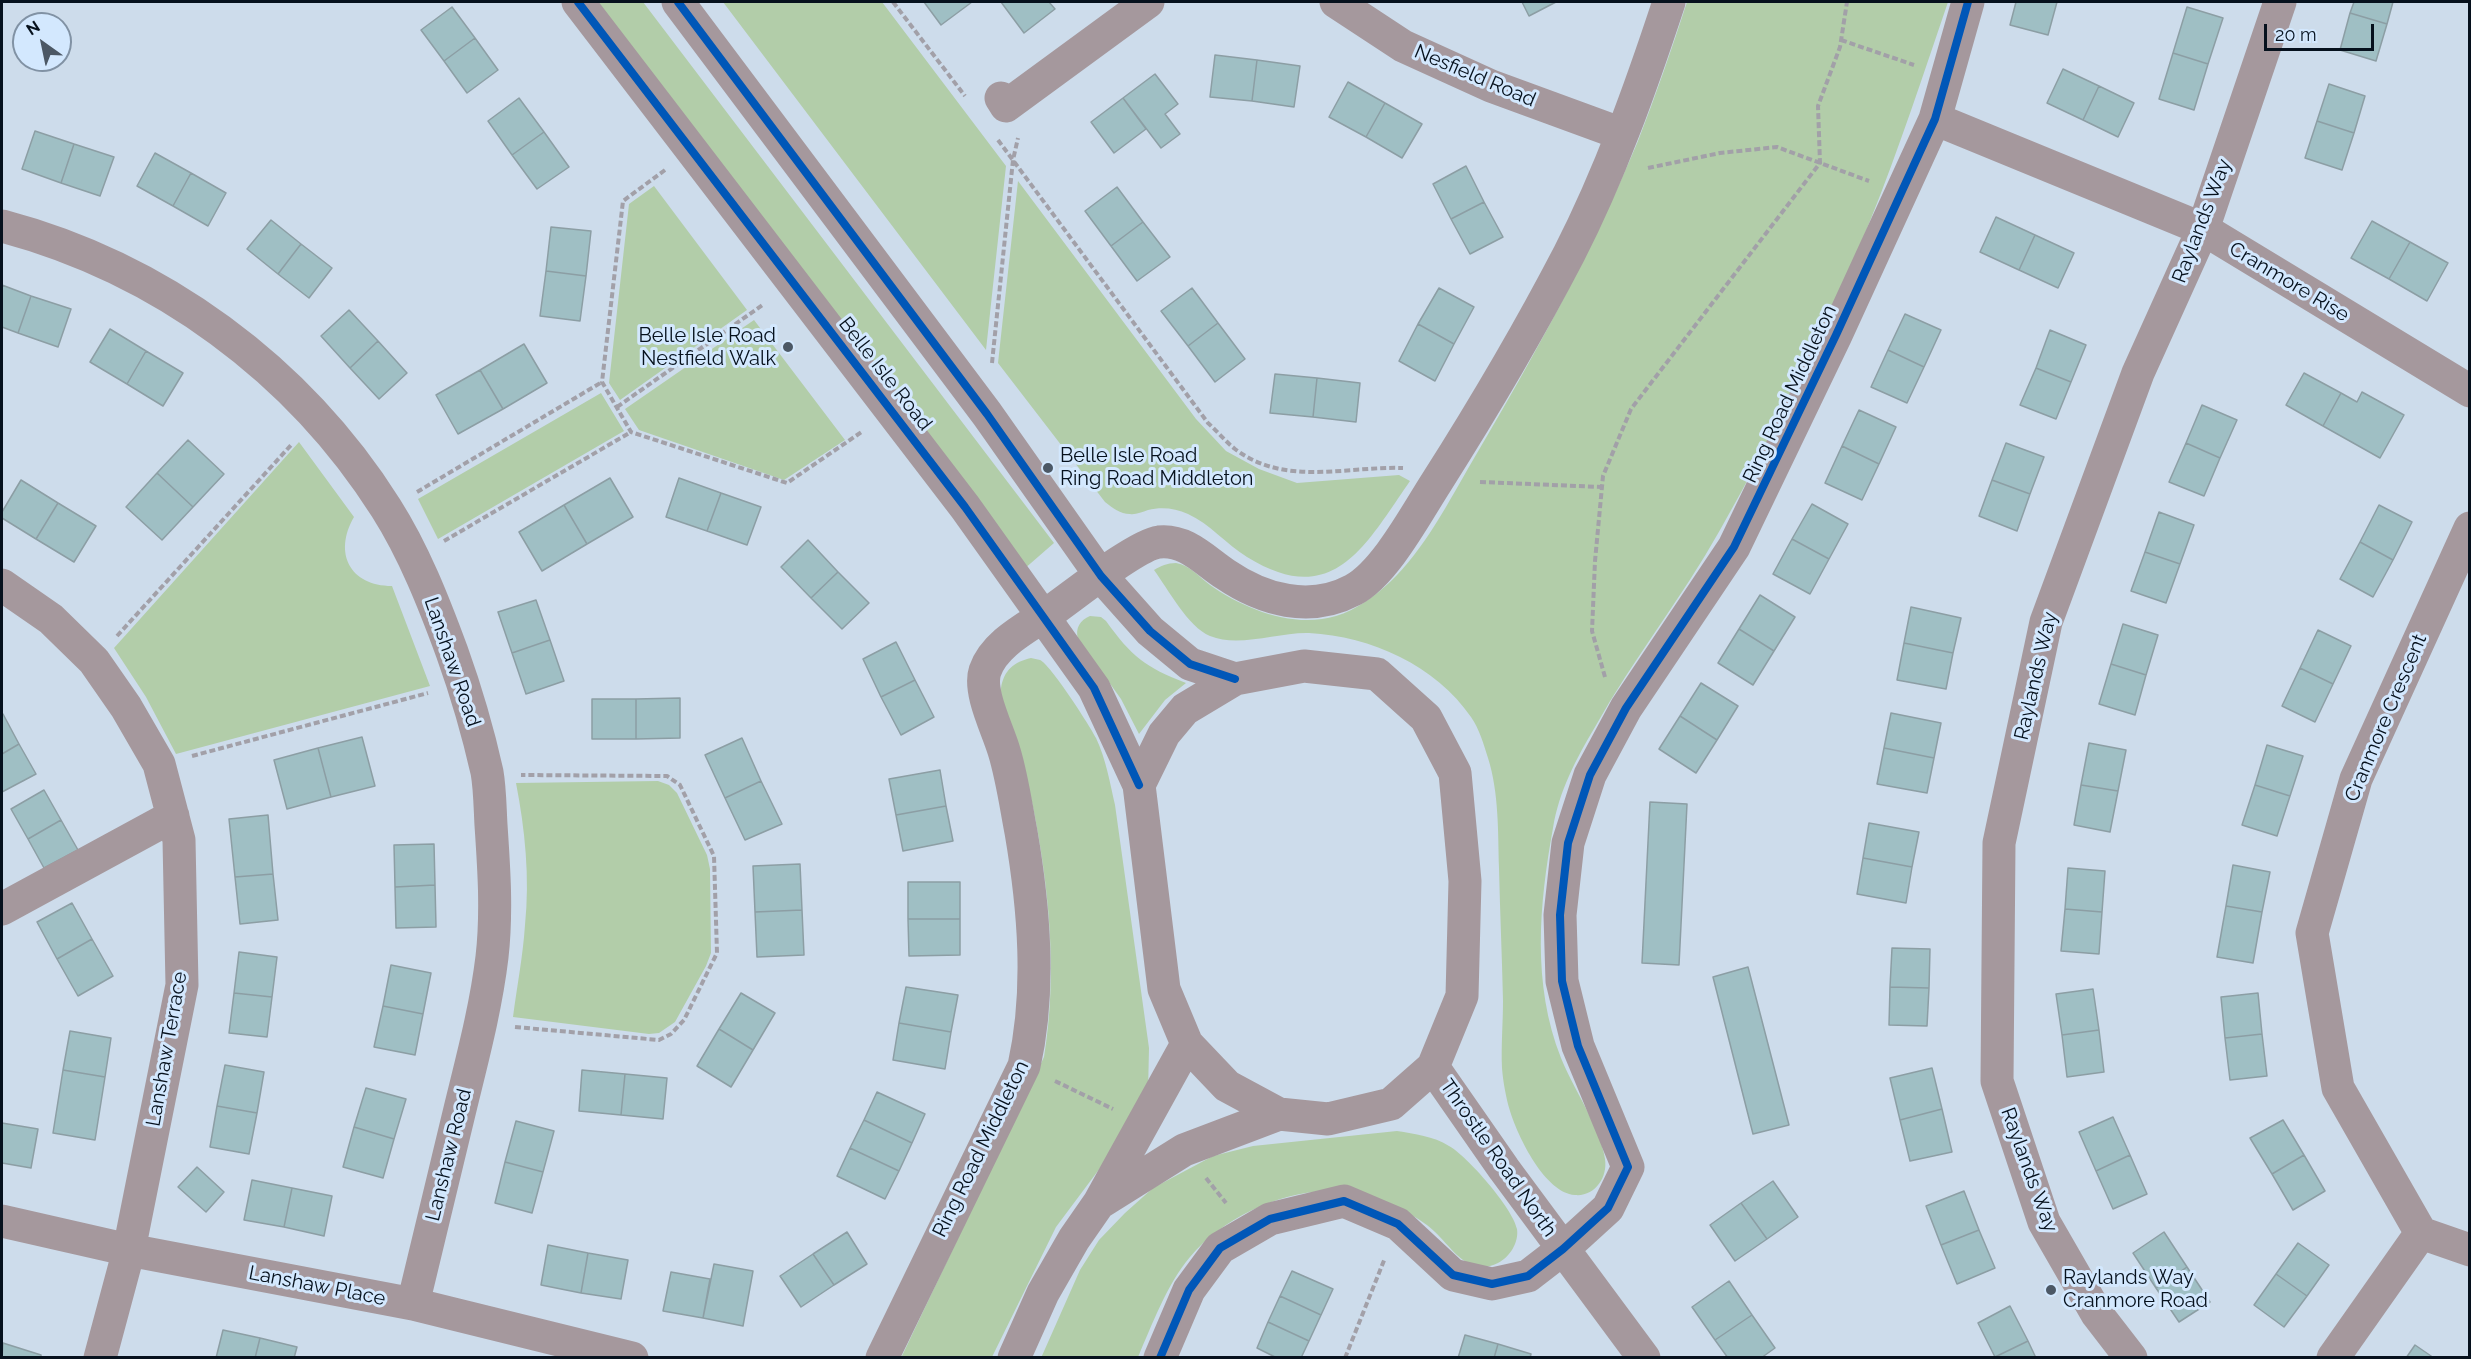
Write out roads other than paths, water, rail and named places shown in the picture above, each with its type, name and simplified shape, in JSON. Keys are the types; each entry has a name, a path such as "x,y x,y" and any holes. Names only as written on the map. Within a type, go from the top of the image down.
{"street":[{"name":"Belle Isle Road","path":"578,2 893,410 1094,688 1139,784 1164,989 1187,1044"},
{"path":"678,2 987,414 1101,576 1150,631 1190,664 1235,679"},
{"path":"1016,93 1148,2"},
{"name":"Nesfield Road","path":"1336,2 1403,46 1491,86 1622,134"},
{"name":"Ring Road Middleton","path":"882,1358 1024,1066 1029,1043 1034,986 1030,910 1023,846 1005,752 989,707 983,676 991,658 1005,644 1101,576 1149,545 1162,542 1182,545 1246,588 1272,598 1303,603 1329,600 1355,589 1377,569 1402,536 1496,389 1570,252 1622,134 1669,2"},
{"name":"Ring Road Middleton","path":"1590,775 1626,708 1734,547 1836,335 1935,119 1968,2"},
{"name":"Raylands Way","path":"2131,1358 2097,1314 2044,1222 1997,1081 1999,843 2046,622 2138,373 2203,229 2280,2"},
{"name":"Cranmore Rise","path":"1935,119 2203,229 2469,391"},
{"name":"Lanshaw Road","path":"2,226 46,238 135,276 202,316 265,366 316,417 348,454 387,509 413,559 439,618 463,683 488,775 495,885 493,955 481,1023 413,1304"},
{"name":"Cranmore Crescent","path":"2421,1233 2338,1088 2312,933 2356,779 2469,528"},
{"name":"Lanshaw Terrace","path":"2,585 51,619 94,661 126,707 159,764 179,840 182,985 129,1250 100,1358"},
{"path":"1014,1358 1043,1293 1074,1239 1099,1203 1187,1044 1227,1086 1279,1114 1328,1119 1391,1104 1433,1067 1462,996 1465,881 1455,773 1426,718 1377,674 1304,666 1235,679 1185,709 1164,734 1139,784"},
{"name":"Throstle Road North","path":"1160,1358 1189,1290 1220,1248 1270,1220 1344,1201 1398,1224 1453,1275 1492,1284 1528,1276 1563,1250 1608,1208 1628,1167 1578,1046 1562,981 1560,915 1568,843 1590,775"},
{"path":"2,909 173,816"},
{"name":"Throstle Road North","path":"1433,1067 1563,1250 1644,1358"},
{"path":"1099,1203 1185,1150 1279,1114"},
{"name":"Lanshaw Place","path":"2,1221 129,1250 413,1304 632,1358"},
{"path":"2333,1358 2421,1233 2469,1250"}],"place":[{"name":"Belle Isle Road Nestfield Walk","path":"788,347"},
{"name":"Belle Isle Road Ring Road Middleton","path":"1048,468"},
{"name":"Raylands Way Cranmore Road","path":"2051,1290"}]}
